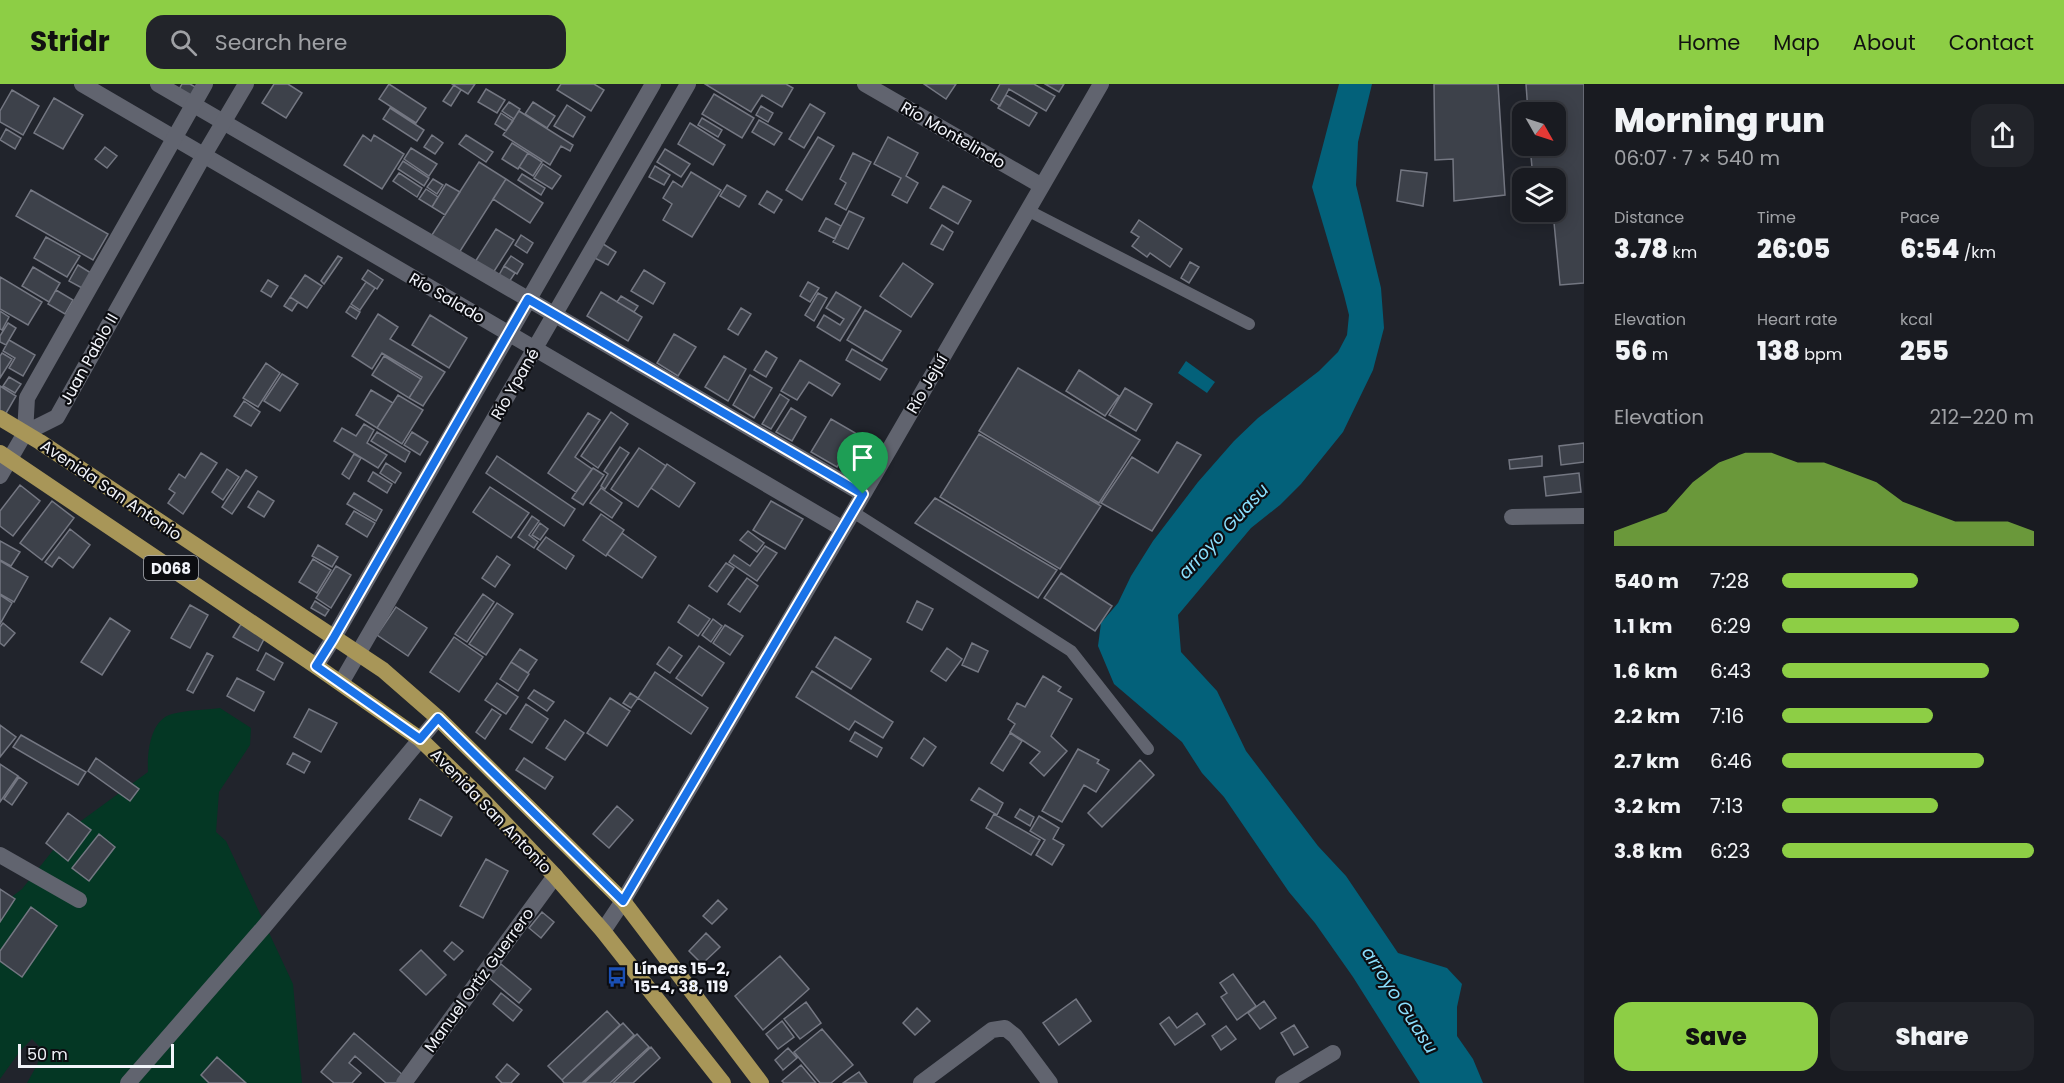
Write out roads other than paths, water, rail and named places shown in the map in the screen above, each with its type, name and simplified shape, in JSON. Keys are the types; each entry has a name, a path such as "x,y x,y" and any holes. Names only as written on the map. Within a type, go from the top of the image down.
{"main road":[{"name":"Avenida San Antonio","path":"0,418 383,670 438,718 623,901 760,1083"},
{"name":"Avenida San Antonio","path":"5,456 420,739 477,794 603,930 723,1083"}],"street":[{"name":"Río Salado","path":"82,84 843,529"},
{"path":"158,84 863,494"},
{"path":"0,476 5,456 25,433 27,398 205,84"},
{"name":"Juan Pablo II","path":"25,433 57,417 246,84"},
{"name":"Río Ypané","path":"316,666 653,84"},
{"name":"Río Ypané","path":"341,683 688,84"},
{"name":"Río Montelindo","path":"865,84 1042,186"},
{"name":"Río Jejuí","path":"603,930 623,901 843,529 1101,84"},
{"path":"1512,517 1584,516"},
{"path":"128,1083 438,718"},
{"path":"0,855 79,900"},
{"name":"Manuel Ortíz Guerrero","path":"404,1083 555,876"},
{"path":"921,1083 992,1030 1005,1028 1015,1036 1050,1083"},
{"path":"1283,1083 1333,1053"}],"lane":[{"path":"1029,211 1249,324"},
{"path":"853,512 1071,651 1148,749"}],"water":[{"name":"arroyo Guasu","path":"1339,84 1372,84 1358,142 1356,185 1381,288 1384,328 1373,370 1343,432 1301,484 1280,505 1251,528 1178,615 1181,652 1217,691 1246,751 1318,846 1346,876 1398,953 1447,968 1462,984 1457,1007 1457,1036 1473,1059 1483,1083 1420,1083 1353,977 1315,923 1289,892 1224,797 1202,773 1182,742 1114,684 1098,646 1101,623 1118,603 1131,576 1153,541 1198,482 1258,418 1319,371 1338,352 1347,335 1349,315 1312,187"},
{"path":"1186,361 1215,382 1207,393 1178,373"}],"place":[{"name":"Líneas 15-2, 15-4, 38, 119","path":"617,977"}]}
